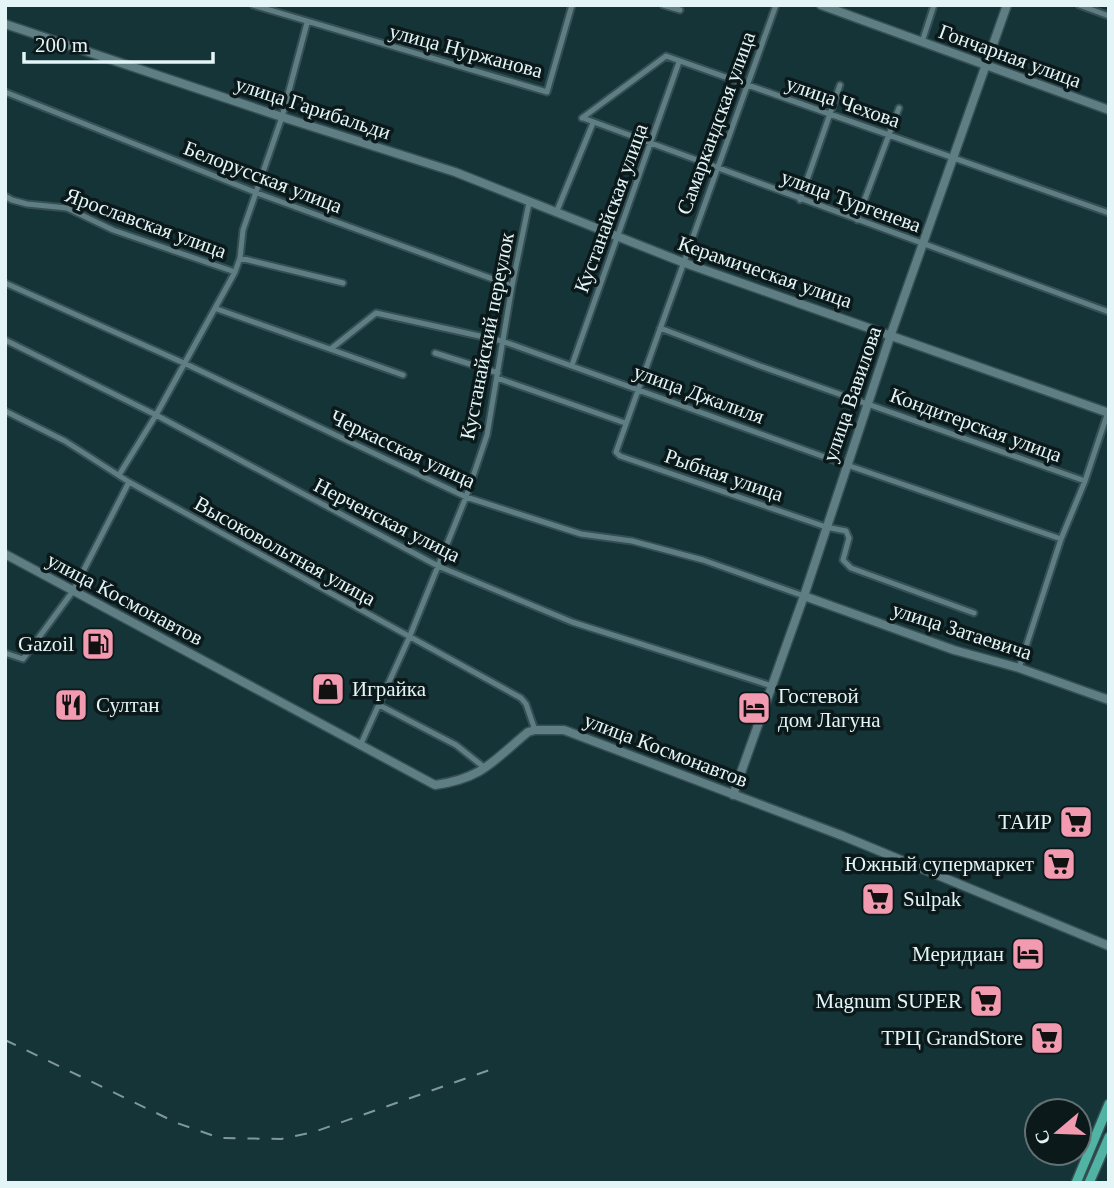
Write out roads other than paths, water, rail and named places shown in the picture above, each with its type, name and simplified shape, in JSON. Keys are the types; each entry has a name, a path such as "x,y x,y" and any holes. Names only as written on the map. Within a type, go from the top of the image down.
{"main road":[{"path":"1109,1104 1078,1178 1090,1181 1109,1137"}],"street":[{"name":"улица Нуржанова","path":"253,5 547,92 572,5"},
{"path":"663,5 680,10"},
{"name":"Самаркандская улица","path":"616,450 776,5"},
{"name":"Гончарная улица","path":"821,5 1109,110"},
{"path":"922,43 934,5"},
{"name":"улица Вавилова","path":"733,795 1007,5"},
{"path":"1080,5 1109,16"},
{"path":"118,475 186,364 235,272 240,258 243,230 282,117 307,23"},
{"name":"улица Гарибальди","path":"5,24 455,172 529,203"},
{"name":"улица Тургенева","path":"679,62 666,56 583,118 1109,312"},
{"name":"улица Чехова","path":"679,62 1109,213"},
{"name":"Кустанайская улица","path":"572,365 679,62"},
{"path":"800,200 840,85"},
{"name":"Белорусская улица","path":"5,92 257,193 512,286"},
{"path":"857,220 899,108"},
{"path":"556,213 593,123"},
{"name":"Ярославская улица","path":"5,195 27,204 67,208 113,230 235,272"},
{"name":"Керамическая улица","path":"529,203 682,262 1108,412"},
{"name":"Кустанайский переулок","path":"360,746 409,638 466,498 487,435 529,203"},
{"path":"240,258 343,283"},
{"name":"Черкасская улица","path":"5,282 186,364 466,498 581,534 632,541 703,560 804,596"},
{"path":"217,309 403,375"},
{"name":"улица Джалиля","path":"332,348 376,313 502,341 1061,539"},
{"name":"Кондитерская улица","path":"660,328 1085,481"},
{"name":"Нерченская улица","path":"5,340 156,415 438,566 572,622 772,686"},
{"path":"435,353 625,423"},
{"name":"Высоковольтная улица","path":"5,411 65,441 129,482 521,698 526,704 535,730"},
{"path":"1019,668 1061,539 1085,481 1108,412"},
{"name":"Рыбная улица","path":"616,450 620,456 826,527"},
{"path":"5,653 23,659 73,591 129,482"},
{"path":"826,527 846,531 849,535 843,560 851,568 974,613"},
{"name":"улица Космонавтов","path":"5,554 435,785 458,782 485,768 528,732 564,730 843,836 1109,946"},
{"name":"улица Затаевича","path":"804,596 973,657 1019,668 1109,700"},
{"path":"379,705 456,745 485,768"}],"railway":[{"path":"5,1040 177,1123 220,1138 281,1139 314,1132 498,1067"}],"place":[{"name":"Gazoil","path":"98,644"},
{"name":"Играйка","path":"328,689"},
{"name":"Султан","path":"71,705"},
{"name":"Гостевой дом Лагуна","path":"754,708"},
{"name":"ТАИР","path":"1076,822"},
{"name":"Южный супермаркет","path":"1059,864"},
{"name":"Sulpak","path":"878,899"},
{"name":"Меридиан","path":"1028,954"},
{"name":"Magnum SUPER","path":"986,1001"},
{"name":"ТРЦ GrandStore","path":"1047,1038"}]}
